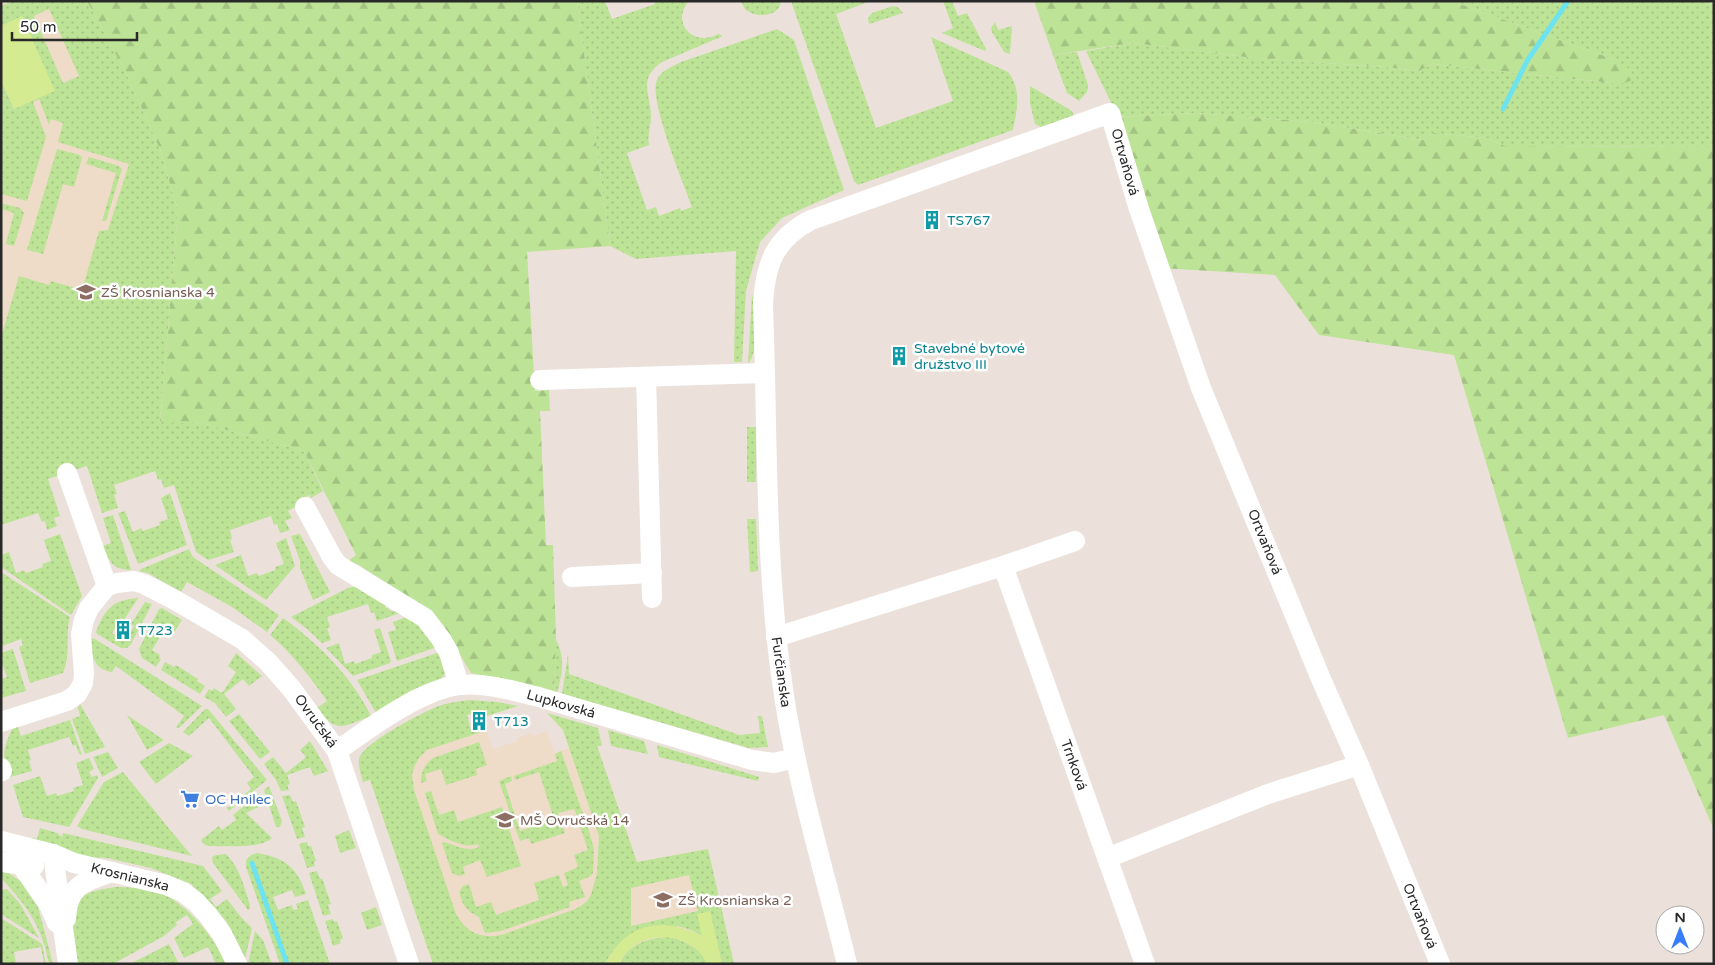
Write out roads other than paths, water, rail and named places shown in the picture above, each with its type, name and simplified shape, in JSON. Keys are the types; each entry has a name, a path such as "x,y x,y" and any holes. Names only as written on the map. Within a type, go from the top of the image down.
{"street":[{"name":"Furčianska","path":"847,964 795,758 776,637 768,505 762,305 764,281 772,258 784,239 796,228 820,216 1110,113"},
{"name":"Ortvaňová","path":"1110,113 1139,209 1201,388 1440,964"},
{"path":"540,380 765,372"},
{"path":"646,377 652,598"},
{"path":"1,722 67,700 76,694 83,683 82,634 84,620 89,608 107,586 67,473"},
{"path":"305,507 338,565 345,571 415,611 430,624 450,653 459,685"},
{"path":"776,637 1003,566 1075,541"},
{"name":"Trnková","path":"1003,566 1145,964"},
{"path":"572,577 652,573"},
{"name":"Ovručská","path":"107,586 126,581 144,584 175,600 242,639 268,662 291,688 337,751 409,964"},
{"name":"Lupkovská","path":"337,751 370,726 402,708 433,692 459,685 500,688 539,697 752,760 774,763 795,758"},
{"path":"1107,858 1268,794 1359,765"},
{"name":"Krosnianska","path":"1,841 54,860 74,862 166,885 183,892 196,902 222,934 237,964"},
{"path":"54,860 67,955"},
{"name":"Krosnianska","path":"1,862 22,866 54,860"},
{"path":"22,866 49,905 67,955"},
{"path":"67,955 66,909 72,893 81,884 112,872"}],"waterway":[{"path":"1503,109 1527,61 1568,1"},
{"path":"252,863 287,964"}],"place":[{"name":"TS767","path":"932,220"},
{"name":"ZŠ Krosnianska 4","path":"86,292"},
{"name":"Stavebné bytové družstvo III","path":"899,356"},
{"name":"T723","path":"123,630"},
{"name":"T713","path":"479,721"},
{"name":"OC Hnilec","path":"190,799"},
{"name":"MŠ Ovručská 14","path":"505,820"},
{"name":"ZŠ Krosnianska 2","path":"663,900"}]}
